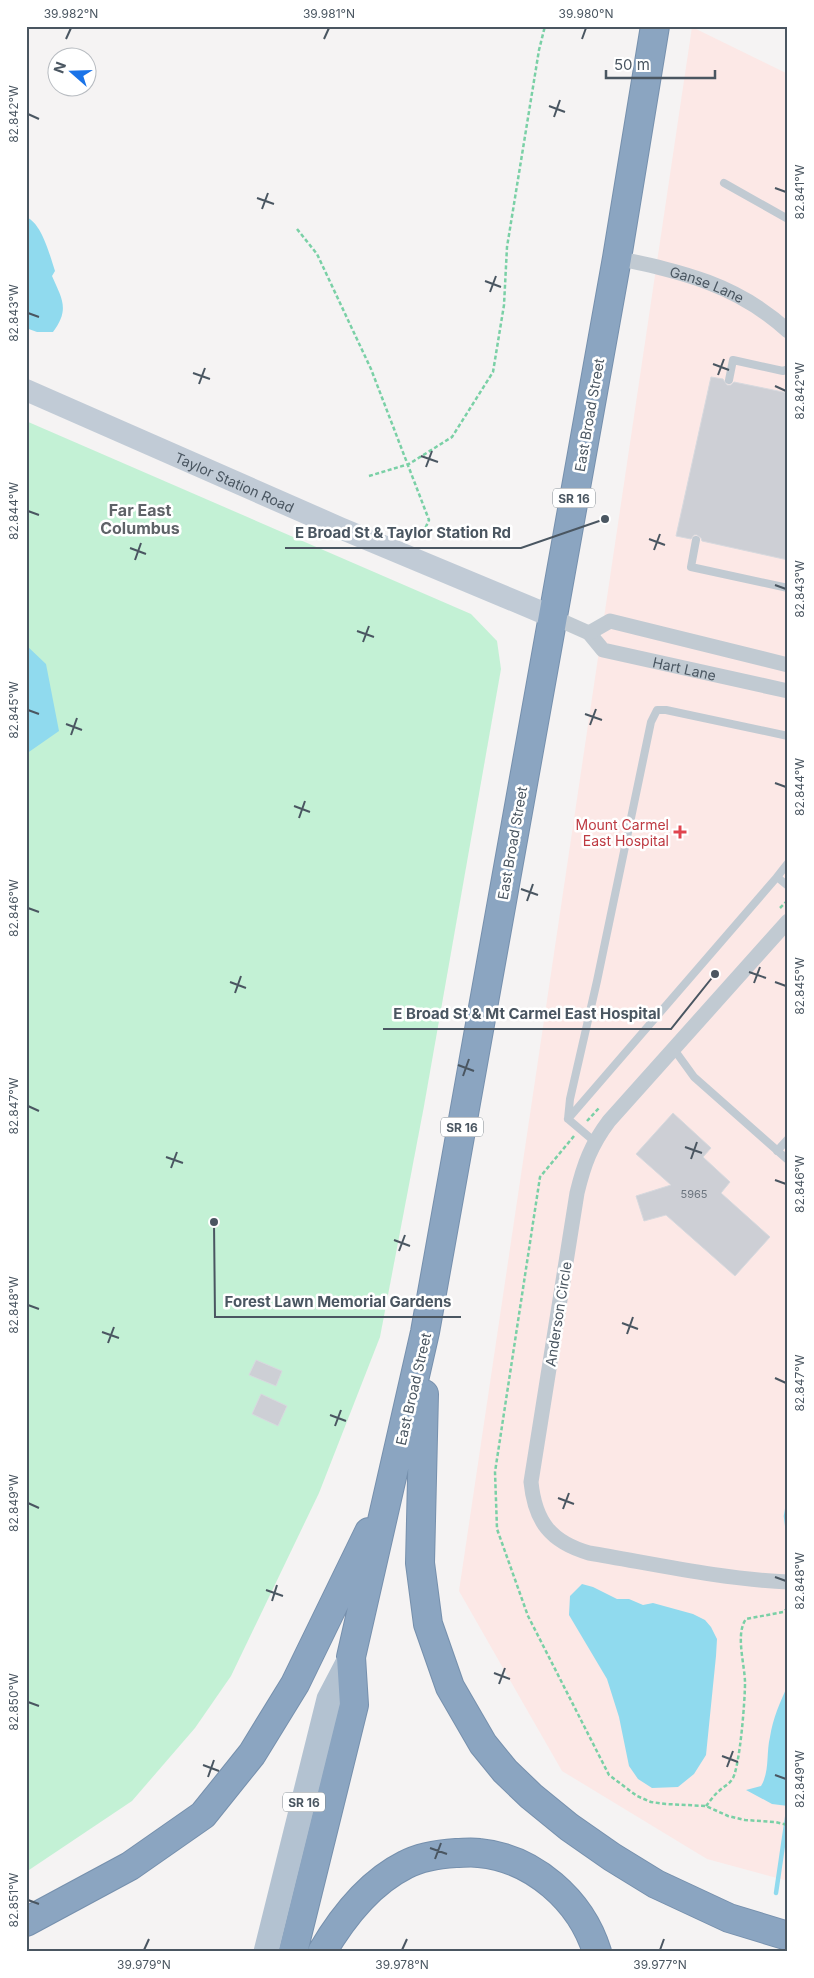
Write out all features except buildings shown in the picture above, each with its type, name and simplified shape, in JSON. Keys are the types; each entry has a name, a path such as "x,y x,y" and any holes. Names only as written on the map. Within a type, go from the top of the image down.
{"highway":[{"name":"East Broad Street","path":"293,1952 354,1705 351,1657 425,1332 617,258 655,26"},
{"path":"425,1332 420,1562 428,1624 450,1687 483,1744 506,1771 532,1796 569,1827 612,1857 656,1884 729,1918 788,1936"},
{"path":"26,1922 130,1866 203,1815 252,1754 295,1684 391,1485"},
{"path":"322,1952 347,1915 375,1885 390,1874 405,1865 424,1858 441,1854 477,1852 512,1861 542,1876 557,1887 587,1929 597,1952"}],"main road":[{"name":"Taylor Station Road","path":"26,390 340,528 553,617"},
{"name":"East Broad Street","path":"266,1952 330,1699 351,1657"}],"street":[{"name":"Ganse Lane","path":"617,258 704,279 730,290 755,305 788,330"},
{"name":"Hart Lane","path":"553,617 589,633 603,650 788,691"},
{"name":"Hart Lane","path":"589,633 610,621 788,665"},
{"name":"Anderson Circle","path":"781,918 594,1141 583,1169 577,1193 532,1482 533,1499 543,1524 556,1538 572,1548 589,1553 752,1580 788,1582"}],"lane":[{"path":"724,182 788,219"},
{"path":"729,380 733,360 783,371 788,369"},
{"path":"696,540 691,567 788,588"},
{"path":"568,1119 570,1099 595,990 651,722 657,710 666,710 788,736"},
{"path":"568,1119 788,863"},
{"path":"777,877 788,886"},
{"path":"673,1048 694,1077 788,1160"},
{"path":"568,1119 594,1141"},
{"path":"777,1151 788,1139"}],"path":[{"path":"369,476 408,464 452,437 493,372 504,305 507,247 545,26"},
{"path":"297,229 317,254 371,369 429,520 424,531"},
{"path":"781,918 788,900"},
{"path":"605,1101 540,1177 495,1472 497,1529 528,1616 609,1775 637,1796 651,1802 706,1806 728,1816 788,1825"},
{"path":"706,1806 734,1777 740,1746 745,1683 741,1636 742,1624 746,1619 783,1612 788,1608"}],"shaded area":[{"name":"Mount Carmel East Hospital","path":"692,27 788,74 788,1881 707,1859 562,1771 459,1591"}],"green space":[{"path":"26,421 471,614 497,641 501,669 424,1106 380,1337 319,1493 231,1676 195,1728 132,1801 26,1872"}],"water":[{"path":"26,217 37,226 48,249 55,271 52,276 63,304 61,317 53,332 37,332 26,328"},
{"path":"26,645 46,664 59,731 26,754"},
{"path":"582,1584 593,1587 617,1599 629,1599 643,1605 653,1603 693,1614 705,1620 717,1639 706,1755 694,1774 678,1787 652,1788 638,1779 629,1766 619,1717 607,1679 569,1615 570,1596"},
{"path":"788,1685 788,1806 772,1804 746,1790 761,1786 764,1780 773,1723"}],"waterway":[{"path":"788,1504 786,1516 788,1532"},
{"path":"776,1893 788,1811"}],"place":[{"name":"E Broad St & Taylor Station Rd","path":"605,519"},
{"name":"Mount Carmel East Hospital","path":"680,832"},
{"name":"E Broad St & Mt Carmel East Hospital","path":"715,974"},
{"name":"Forest Lawn Memorial Gardens","path":"214,1222"}],"district":[{"name":"Far East Columbus","path":"140,519"}]}
